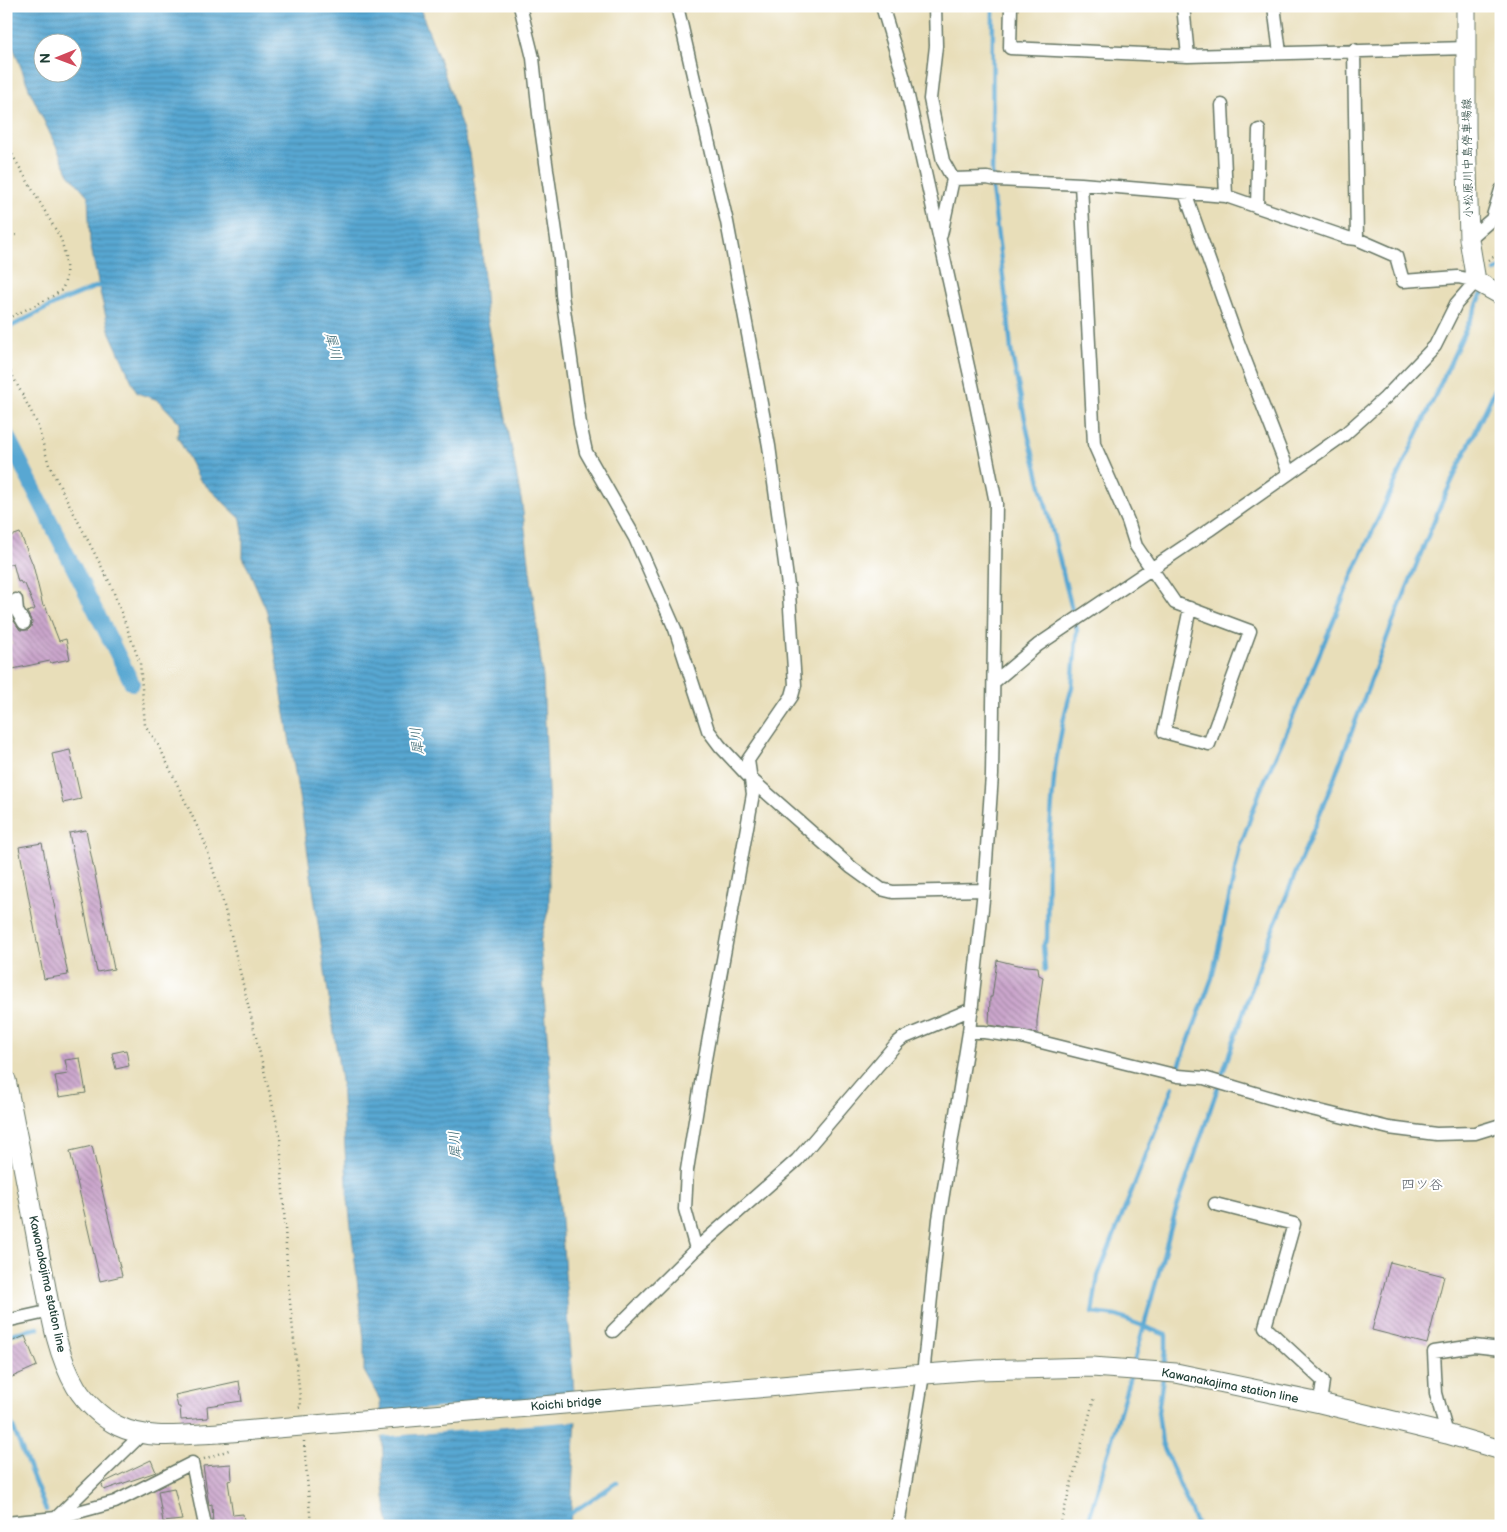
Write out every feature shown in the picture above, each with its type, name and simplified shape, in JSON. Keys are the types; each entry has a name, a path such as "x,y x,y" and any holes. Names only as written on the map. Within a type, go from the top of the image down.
{"main road":[{"name":"小松原川中島停車場線","path":"1466,6 1466,131 1469,239 1476,281"},
{"path":"1476,281 1501,295"},
{"name":"Kawanakajima station line","path":"6,1080 9,1107 51,1311 66,1366 77,1389 94,1408 118,1426 142,1434 219,1434"},
{"name":"Kawanakajima station line","path":"918,1375 978,1370 1092,1367 1176,1373 1320,1403 1447,1434 1501,1450"},
{"name":"Koichi bridge","path":"219,1434 918,1375"}],"street":[{"path":"520,6 534,58 539,114 560,260 562,295 580,424 586,452 635,538 675,630 708,730 720,746 751,779 852,868 882,889 893,892 984,890"},
{"path":"677,6 727,222 769,446 789,593 795,684 792,696 748,760 753,794 752,803 704,1065 687,1170 685,1208 696,1249"},
{"path":"882,6 904,78 971,380 996,503 992,775 984,890 969,1032 939,1219 898,1526"},
{"path":"935,6 936,46 930,99 943,161 953,178 940,239"},
{"path":"1011,6 1010,48 1188,56 1467,48"},
{"path":"1183,6 1188,56"},
{"path":"1274,6 1280,53"},
{"path":"1354,50 1357,239"},
{"path":"1222,104 1226,196"},
{"path":"1258,207 1259,130"},
{"path":"953,178 1081,184 1226,196 1348,238 1357,239 1396,256 1403,281 1458,277 1476,281 1456,304 1435,346 1385,398 1345,434 1152,569 1038,645 994,682"},
{"path":"1081,184 1094,444 1128,521 1136,546 1175,603 1190,608 1250,632 1209,744 1164,732 1190,608"},
{"path":"1469,239 1492,219 1501,190"},
{"path":"1185,193 1238,342 1289,474"},
{"path":"613,1331 696,1249 797,1160 897,1042 972,1009"},
{"path":"969,1032 1021,1037 1178,1076 1204,1078 1291,1104 1389,1128 1436,1134 1475,1133 1501,1125"},
{"path":"1215,1204 1294,1224 1265,1327 1323,1381 1320,1403"},
{"path":"6,1321 51,1311"},
{"path":"1447,1434 1436,1393 1434,1352 1474,1346 1501,1349"},
{"path":"57,1522 142,1434"},
{"path":"9,1524 57,1522 115,1502 192,1463 205,1525"}],"path":[{"path":"6,141 60,239 64,252 66,279 61,291 6,319"},
{"path":"6,239 19,234"},
{"path":"6,363 36,423 49,465 110,585 140,663 145,725 159,746 205,843 223,902 280,1136 288,1283 301,1408 291,1410"},
{"path":"1060,1526 1094,1398"},
{"path":"303,1436 311,1526"},
{"path":"192,1463 235,1447"}],"water":[{"name":"犀川","path":"6,6 419,6 443,69 470,153 481,233 486,311 522,504 543,678 549,812 549,907 540,942 576,1419 570,1526 389,1526 382,1475 383,1455 380,1400 364,1371 364,1340 348,1200 341,1081 303,820 266,609 243,557 241,519 200,480 177,436 180,423 158,400 137,393 110,333 90,242 88,196 69,174 30,91 6,28"}],"pier":[{"path":"577,1397 579,1421 379,1437 378,1413"}],"building":[{"path":"20,533 33,565 43,606 45,605 59,641 66,639 70,659 13,669 8,645 12,644 7,623 14,621 20,630 28,630 32,622 27,612 35,609 25,584 22,584 20,581 18,582 13,563 6,566 6,538"},
{"path":"70,750 81,799 63,803 52,754"},
{"path":"86,830 114,969 97,972 69,833"},
{"path":"42,843 68,975 44,979 19,847"},
{"path":"997,960 1017,965 1038,967 1039,975 1043,977 1037,1033 989,1025 990,997 992,997"},
{"path":"126,1050 129,1066 116,1069 112,1053"},
{"path":"80,1058 86,1093 59,1097 55,1076 68,1074 65,1060"},
{"path":"92,1146 122,1276 100,1281 70,1151"},
{"path":"1390,1262 1444,1276 1427,1344 1372,1330"},
{"path":"25,1336 37,1366 6,1378 6,1344"},
{"path":"239,1381 242,1401 207,1406 208,1418 181,1420 180,1407 178,1407 175,1395"},
{"path":"151,1460 156,1472 104,1490 102,1485 105,1482"},
{"path":"231,1464 232,1480 228,1481 233,1515 243,1514 245,1526 213,1526 212,1504 209,1505 203,1466"},
{"path":"174,1488 182,1520 163,1522 158,1491"}],"waterway":[{"path":"993,6 992,189 1011,350 1028,434 1077,629 1072,687 1064,717 1055,767 1048,853 1047,939 1043,946 1045,970"},
{"path":"1495,271 1501,268"},
{"path":"6,329 57,303 98,286"},
{"path":"1178,1069 1212,978 1240,847 1260,791 1355,569 1482,294"},
{"path":"1133,1366 1175,1213 1266,946 1335,776 1389,632 1441,504 1501,377"},
{"path":"6,434 132,683"},
{"path":"1164,1367 1166,1335 1117,1316 1092,1313 1098,1276 1173,1087"},
{"path":"6,1335 38,1328"},
{"path":"1087,1526 1131,1373"},
{"path":"1163,1377 1158,1412 1162,1443 1197,1526"},
{"path":"6,1410 46,1510"},
{"path":"567,1516 616,1483"}],"district":[{"name":"四ツ谷","path":"1422,1184"}]}
